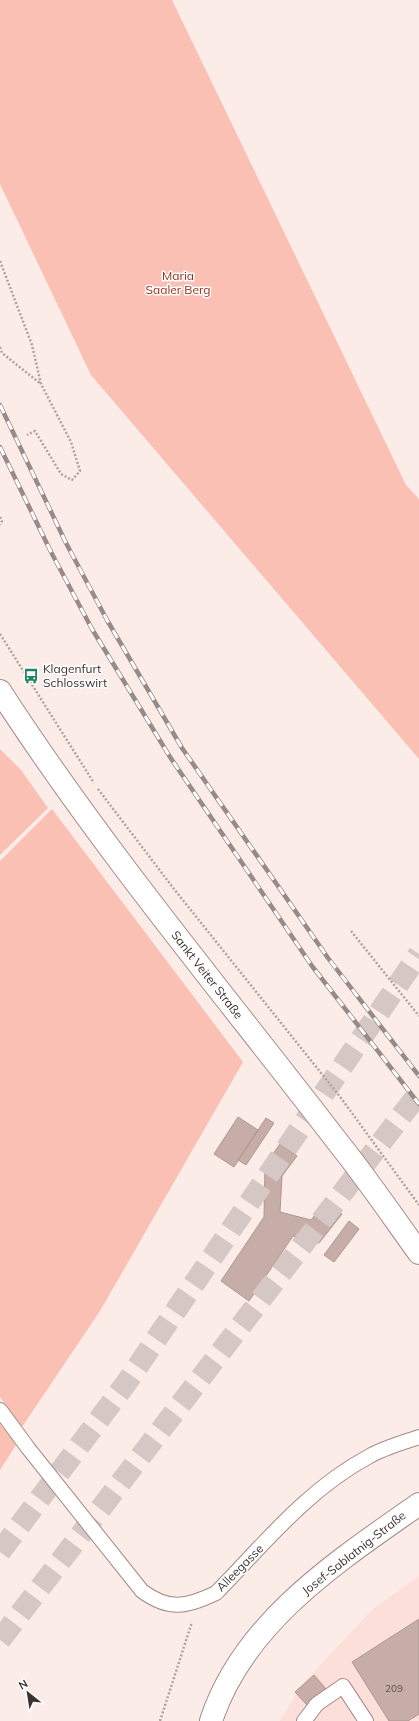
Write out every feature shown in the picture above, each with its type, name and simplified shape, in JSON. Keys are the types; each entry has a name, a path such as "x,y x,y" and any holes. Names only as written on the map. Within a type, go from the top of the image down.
{"main road":[{"name":"Sankt Veiter Straße","path":"0,691 69,793 202,970 341,1146 419,1253"},
{"name":"Josef-Sablatnig-Straße","path":"211,1721 218,1700 242,1656 269,1623 324,1574 381,1530 419,1504"}],"lane":[{"name":"Alleegasse","path":"0,1410 28,1448 142,1591 156,1602 173,1605 198,1602 216,1593 310,1498 337,1475 369,1456 419,1437"},
{"path":"304,1721 317,1704 343,1686 366,1721"}],"path":[{"path":"0,261 32,344 41,384 71,442 80,471 72,480 61,474 35,431 27,435"},
{"path":"0,346 2,353 41,384"},
{"path":"0,517 2,521 0,525"},
{"path":"0,634 96,786 174,889 341,1098 419,1205"},
{"path":"351,931 419,1016"},
{"path":"160,1721 198,1602"}],"shaded area":[{"path":"419,1576 419,1721 280,1721 300,1687 373,1609"}],"green space":[{"name":"Maria Saaler Berg","path":"0,0 172,0 406,485 419,499 419,759 91,375 0,184"},
{"path":"0,749 21,770 48,808 0,855"},
{"path":"52,809 243,1062 100,1311 22,1427 0,1397 0,861"},
{"path":"0,1424 16,1445 0,1470"}],"building":[{"path":"238,1117 258,1130 234,1167 214,1154"},
{"path":"266,1118 274,1123 246,1165 238,1160"},
{"path":"280,1144 297,1156 282,1176 280,1212 311,1220 326,1201 342,1214 319,1243 293,1236 249,1301 221,1281 264,1217 265,1165"},
{"path":"349,1221 359,1229 334,1262 324,1255"},
{"path":"419,1619 419,1714 408,1721 389,1721 352,1662"},
{"path":"314,1675 326,1689 307,1705 295,1692"}],"tunnel":[{"path":"0,1552 127,1382 419,954"},
{"path":"0,1640 419,1093"}],"railway":[{"path":"0,405 66,543 107,620 182,748 328,958 419,1076"},
{"path":"0,447 51,552 92,629 170,757 312,966 419,1104"}],"place":[{"name":"Klagenfurt Schlosswirt","path":"31,676"}]}
